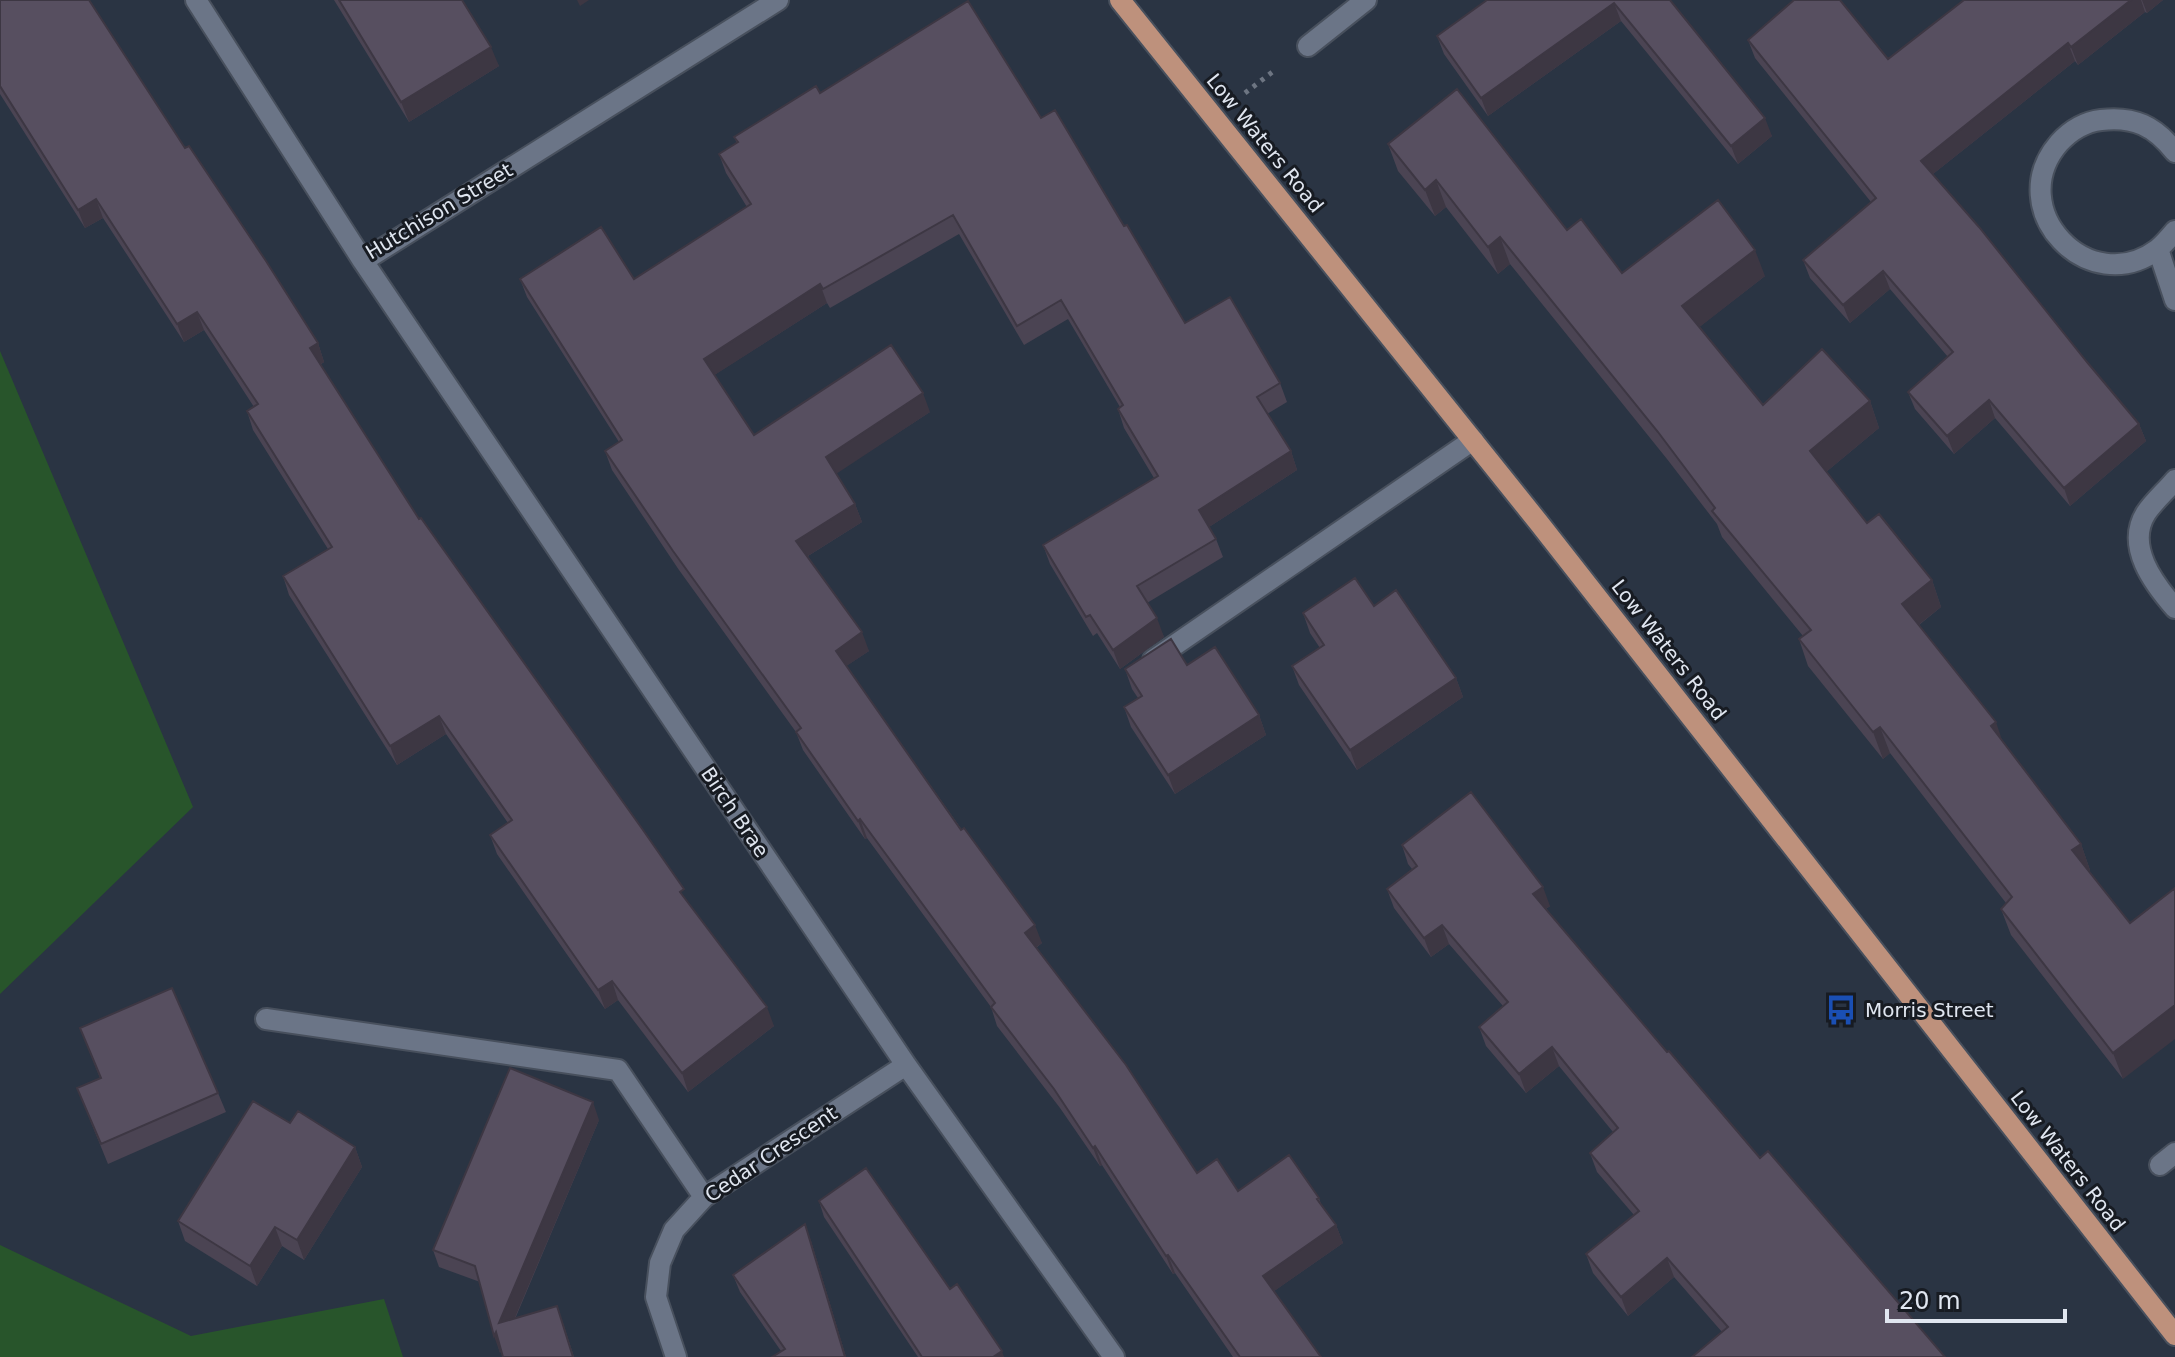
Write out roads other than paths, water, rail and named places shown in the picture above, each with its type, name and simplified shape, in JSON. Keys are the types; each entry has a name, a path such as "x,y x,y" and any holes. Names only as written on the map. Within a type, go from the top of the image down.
{"main road":[{"name":"Low Waters Road","path":"1120,0 1473,440 2175,1335"}],"street":[{"name":"Hutchison Street","path":"196,0 363,261 778,0"},
{"path":"1308,46 1366,0"},
{"path":"2175,152 2163,137 2142,123 2117,118 2091,121 2069,133 2052,152 2042,175 2041,201 2049,225 2064,245 2086,259 2111,264 2135,261 2158,249 2175,231"},
{"path":"2158,249 2175,300"},
{"name":"Birch Brae","path":"363,261 906,1065 1114,1357"},
{"path":"1143,667 1473,440"},
{"path":"2175,480 2145,515 2139,533 2139,553 2161,592 2175,608"},
{"path":"266,1019 618,1070 704,1197"},
{"name":"Cedar Crescent","path":"676,1357 656,1297 660,1263 674,1230 704,1197 906,1065"}],"place":[{"name":"Morris Street","path":"1841,1010"}]}
